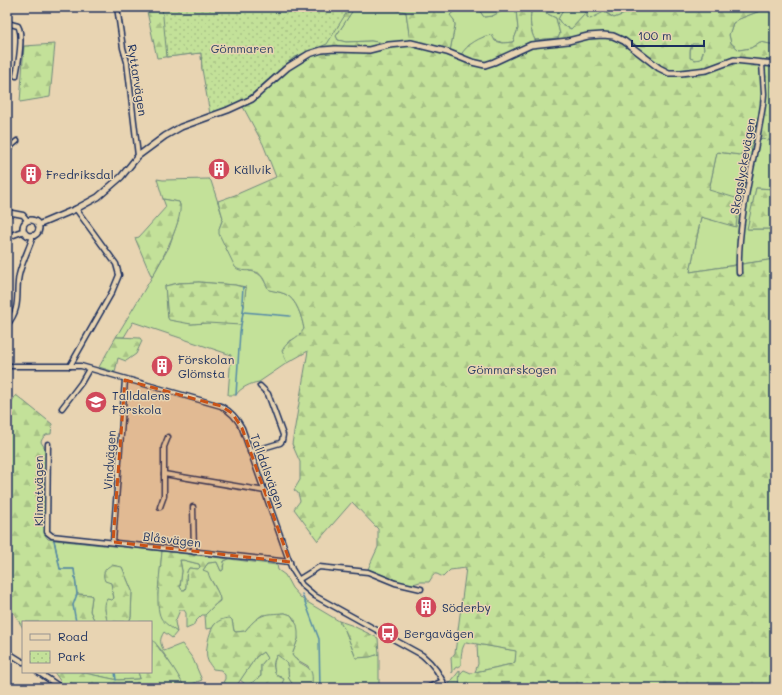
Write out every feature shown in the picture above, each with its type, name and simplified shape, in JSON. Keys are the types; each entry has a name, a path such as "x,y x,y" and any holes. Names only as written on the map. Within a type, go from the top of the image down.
{"street":[{"name":"Ryttarvägen","path":"117,7 122,48 127,62 138,156"},
{"path":"7,23 18,26 20,30 21,40 16,76"},
{"path":"38,225 76,210 106,192 121,177 138,156 165,136 181,127 228,110 252,99 288,67 308,54 322,50 369,50 389,45 411,43 447,52 472,62 485,65 531,46 568,41 588,36 604,35 613,36 624,41 659,68 669,73 707,70 734,60 775,64"},
{"name":"Skogslyckevägen","path":"739,273 740,244 745,206 763,105 764,94 762,63"},
{"path":"7,152 17,141"},
{"path":"70,366 112,292 119,275 116,264 76,210"},
{"path":"7,212 23,215 27,220 35,221 38,225 38,230 35,234 28,235 23,230"},
{"path":"23,230 22,227 27,220"},
{"path":"7,237 23,230"},
{"path":"7,325 12,318 18,301 19,274 32,240 32,235"},
{"name":"Talldalsvägen","path":"7,366 70,366 89,369 221,406 232,413 238,420 298,580 315,596 422,655 432,663 445,688"},
{"path":"62,408 89,369"},
{"name":"Vindvägen","path":"113,542 126,380"},
{"path":"250,452 280,443 283,438 268,394 260,386"},
{"path":"160,507 164,496 164,447 168,437"},
{"name":"Klimatvägen","path":"48,444 47,532 52,536"},
{"path":"164,474 265,491"},
{"path":"193,507 194,552"},
{"name":"Blåsvägen","path":"52,536 290,562"},
{"path":"298,580 319,566 368,572 394,583 421,589"},
{"path":"7,652 22,661"},
{"path":"39,673 60,687"},
{"path":"427,688 443,682"}],"highlighted area":[{"path":"125,380 221,406 232,413 242,428 290,562 113,542"}],"green space":[{"name":"Gömmarskogen","path":"146,7 355,7 336,36 338,40 346,42 371,41 384,43 410,41 406,12 385,7 459,7 450,15 454,20 455,25 450,51 461,55 466,48 479,39 492,35 495,41 503,43 513,42 518,29 516,10 508,8 492,16 484,17 477,7 565,7 558,19 562,25 571,29 586,13 579,7 587,7 587,17 590,19 604,12 614,18 633,11 634,7 770,7 739,19 733,23 729,35 731,43 739,50 751,48 760,42 775,45 775,142 762,138 740,155 717,152 709,190 739,199 736,227 701,217 690,272 775,259 775,688 460,688 459,680 464,670 471,673 512,664 515,662 516,651 466,642 462,650 461,665 455,668 452,673 451,658 455,653 466,568 450,570 443,577 434,574 429,582 413,584 403,583 368,569 378,547 378,529 352,502 318,541 294,509 300,501 298,493 294,490 300,480 300,462 292,444 308,351 287,363 282,351 287,344 304,329 302,320 296,304 289,296 269,290 263,277 259,273 240,270 235,267 219,234 219,229 223,218 218,201 276,177 263,144 242,105 202,69 201,53 157,58","holes":["537,10 556,18 560,34 558,38 535,40 531,30 531,11","692,44 703,44 704,49 701,59 695,60 690,58"]},
{"name":"Gömmaren","path":"162,7 350,7 327,44 293,58 247,98 227,108 210,114 202,69 201,53 167,57"},
{"path":"355,7 385,7 406,12 410,41 384,43 371,41 346,42 338,40 336,36"},
{"path":"459,7 477,7 484,17 492,16 508,8 516,11 518,29 513,42 503,43 485,36 469,45 461,55 450,51 455,25 454,20 449,15"},
{"path":"565,7 579,7 586,13 572,29 562,25 558,19"},
{"path":"587,7 634,8 633,11 614,18 607,13 590,19 587,17"},
{"path":"770,7 775,23 775,45 760,42 751,48 739,50 731,43 729,35 733,23 739,19"},
{"path":"770,7 775,7 775,23"},
{"path":"537,10 556,18 560,34 558,38 535,40 531,30 531,11"},
{"path":"692,43 703,44 704,49 701,59 695,60 690,58"},
{"path":"55,44 50,97 20,102 24,46"},
{"path":"762,138 775,142 775,189 756,188 748,229 775,229 775,259 690,272 701,217 736,226 709,190 717,152 740,155"},
{"path":"157,179 209,179 211,181 223,218 219,229 249,271 260,275 270,290 289,296 296,304 300,314 304,329 300,336 288,342 284,357 287,363 259,382 243,388 236,395 228,395 231,355 133,322 124,337 116,337 169,247 178,221 179,202 163,199","holes":["199,282 246,287 242,320 191,324 168,318 165,286 179,283"]},
{"path":"756,188 775,189 775,229 747,229"},
{"path":"163,199 179,202 179,218 171,240 152,277 135,238 139,237 166,207"},
{"path":"199,282 235,285 246,288 241,325 207,323 191,324 169,320 165,286 179,283"},
{"path":"116,337 140,338 142,341 136,354 126,361 118,358 115,372 99,367"},
{"path":"16,395 52,424 51,434 45,436 41,442 46,450 45,535 48,539 54,540 60,569 74,569 77,594 91,595 90,611 95,621 22,621 22,626 10,607 7,605 7,409"},
{"path":"54,540 162,551 158,595 162,619 177,632 172,638 164,632 161,637 161,644 164,651 182,644 193,659 202,680 184,687 164,654 152,642 152,621 129,621 131,617 132,591 122,567 111,583 114,599 105,609 108,621 95,621 90,611 91,595 77,594 60,569"},
{"path":"162,551 229,559 224,561 223,570 221,571 217,562 208,563 203,570 208,572 220,600 205,615 202,615 193,626 186,629 186,613 184,610 180,610 175,622 177,632 162,620 159,612 158,586","holes":["180,560 199,564 200,567 198,569 189,568 185,590 182,590 180,587 182,571"]},
{"path":"229,559 277,565 278,570 285,575 292,588 302,599 339,621 345,630 356,658 379,654 379,688 311,688 312,682 308,666 294,658 292,655 298,639 295,620 291,615 285,613 262,615 245,631 234,631 232,620 214,625 213,628 206,629 205,615 220,601 220,598 214,584 203,570 208,563 217,562 221,571 223,570 224,561"},
{"path":"180,560 199,564 200,567 198,569 189,568 185,590 182,590 180,587 182,571"},
{"path":"112,565 122,567 132,591 131,617 129,621 107,621 105,604 107,599 112,600 114,598 111,583 105,581 104,574 107,568"},
{"path":"285,613 291,615 297,625 298,639 292,655 310,670 312,674 311,688 289,688 294,685 289,679 287,664 277,655 274,663 274,670 276,675 284,679 280,688 245,688 261,676 261,665 267,658 263,652 256,657 235,688 224,688 222,684 225,679 225,675 221,670 213,669 207,658 209,636 215,624 218,621 230,618 232,620 234,631 245,631 254,621 262,616"},
{"path":"339,621 378,638 379,654 370,657 356,658 345,630"},
{"path":"152,640 180,678 185,688 65,688 55,673 85,673 118,680 140,678 138,673 152,673"},
{"path":"477,644 517,651 515,662 512,664 475,672 478,664"},
{"path":"263,652 267,658 261,665 261,676 245,688 244,683 240,680 256,657"},
{"path":"277,654 287,664 289,679 294,685 289,688 280,688 283,684 281,677 276,676 274,667"},
{"path":"460,670 460,688 451,688 449,684"},
{"path":"85,673 138,673 140,678 118,680"}],"waterway":[{"path":"236,395 240,332 244,305 242,302 243,287"},
{"path":"243,312 290,316"},
{"path":"54,540 60,569 74,569 77,594 73,605 76,621"},
{"path":"302,594 319,639 320,688"},
{"path":"115,673 116,680"}],"place":[{"name":"Källvik","path":"219,169"},
{"name":"Fredriksdal","path":"31,174"},
{"name":"Förskolan Glömsta","path":"162,366"},
{"name":"Talldalens Förskola","path":"96,402"},
{"name":"Söderby","path":"426,607"},
{"name":"Bergavägen","path":"388,633"}]}
